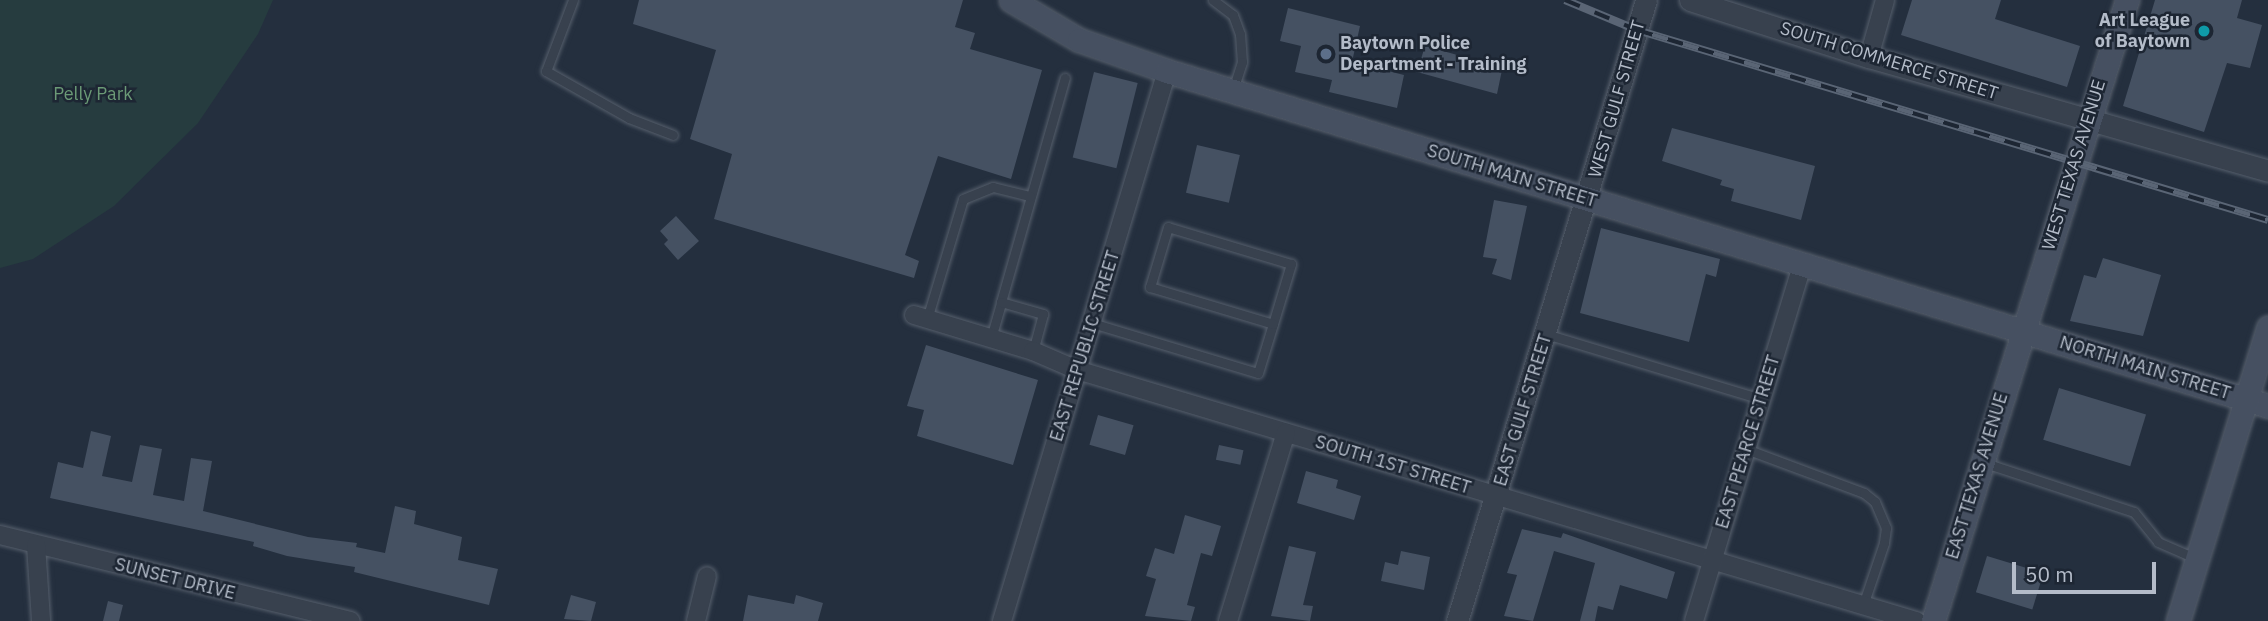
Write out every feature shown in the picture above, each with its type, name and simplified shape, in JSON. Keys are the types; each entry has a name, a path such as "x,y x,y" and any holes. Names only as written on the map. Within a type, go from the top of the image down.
{"main road":[{"name":"SOUTH MAIN STREET","path":"1012,0 1079,40 1167,71 2022,330"},
{"name":"WEST TEXAS AVENUE","path":"2022,330 2127,0"},
{"path":"2178,621 2197,559 2258,403 2268,328"},
{"name":"NORTH MAIN STREET","path":"2022,330 2258,403"},
{"name":"EAST TEXAS AVENUE","path":"1933,621 2022,330"}],"street":[{"name":"WEST GULF STREET","path":"1587,199 1646,0"},
{"name":"SOUTH COMMERCE STREET","path":"1690,0 1868,57 2268,171"},
{"path":"1868,57 1885,0"},
{"name":"EAST REPUBLIC STREET","path":"1002,621 1167,71"},
{"name":"EAST GULF STREET","path":"1457,621 1587,199"},
{"name":"EAST PEARCE STREET","path":"1694,621 1803,263"},
{"name":"SOUTH 1ST STREET","path":"920,317 1033,351 1077,370 1916,621"},
{"path":"1228,621 1286,433"},
{"name":"SUNSET DRIVE","path":"0,535 351,621"},
{"path":"36,545 41,621"},
{"path":"696,621 707,576"}],"lane":[{"path":"573,0 546,71 607,107 673,135"},
{"path":"1213,0 1233,15 1240,34 1241,62 1232,91"},
{"path":"991,338 1065,78"},
{"path":"920,317 963,200 993,187 1030,196"},
{"path":"1092,323 1258,373 1273,324 1291,264 1168,227 1150,286 1273,324"},
{"path":"1001,302 1043,314 1033,351"},
{"path":"1546,334 1761,399"},
{"path":"1746,449 1864,493 1875,502 1882,514 1885,536 1863,605"},
{"path":"1980,461 2134,512 2158,542 2197,559"}],"green space":[{"name":"Pelly Park","path":"0,0 273,0 258,34 198,123 114,206 33,259 0,268"}],"building":[{"path":"639,0 963,0 955,27 975,33 970,49 1042,70 1011,179 938,156 905,255 919,261 914,278 714,219 732,154 690,139 716,50 633,24"},
{"path":"1912,0 2001,0 1995,19 2080,46 2067,87 1901,35"},
{"path":"2155,0 2242,0 2237,18 2262,25 2250,68 2227,63 2204,132 2123,106"},
{"name":"Baytown Police Department - Training","path":"1288,8 1360,26 1352,62 1404,75 1397,108 1329,92 1332,80 1295,72 1301,46 1280,41"},
{"path":"1425,46 1461,56 1459,61 1502,70 1497,94 1417,72"},
{"path":"1094,72 1138,83 1116,168 1073,157"},
{"path":"1672,128 1815,166 1801,220 1731,201 1734,189 1720,185 1722,180 1662,161"},
{"path":"1197,145 1240,155 1229,203 1186,193"},
{"path":"1494,200 1527,206 1511,280 1492,274 1497,259 1483,257"},
{"path":"676,216 699,241 678,260 664,244 668,240 660,231"},
{"path":"1601,228 1720,259 1716,277 1706,274 1689,342 1580,313"},
{"path":"2103,258 2161,275 2143,336 2070,321 2084,275 2096,278"},
{"path":"926,345 1038,380 1013,465 917,436 924,410 907,406"},
{"path":"2059,388 2146,415 2130,466 2043,440"},
{"path":"1098,415 1134,425 1125,455 1089,445"},
{"path":"91,431 111,436 102,476 132,482 140,445 162,449 153,495 184,501 191,458 212,461 203,511 308,537 357,543 356,547 385,553 395,506 416,511 414,524 462,537 458,560 498,569 489,605 354,572 355,567 287,556 253,546 254,542 50,498 58,462 83,468"},
{"path":"1219,445 1243,450 1240,465 1216,460"},
{"path":"1306,471 1338,480 1336,488 1361,496 1354,520 1297,503"},
{"path":"1185,515 1221,526 1212,556 1201,553 1187,605 1195,607 1191,621 1145,616 1156,579 1146,576 1155,548 1174,554"},
{"path":"1522,529 1561,538 1563,533 1675,572 1667,599 1620,585 1613,610 1598,606 1595,621 1580,621 1595,563 1554,551 1533,621 1504,616 1517,575 1507,573"},
{"path":"1289,546 1316,552 1303,605 1313,606 1310,621 1271,616"},
{"path":"1401,551 1430,557 1424,590 1381,581 1385,562 1398,565"},
{"path":"1987,556 2043,573 2032,610 1976,592"},
{"path":"571,595 596,602 591,621 564,619"},
{"path":"748,595 794,604 796,595 823,603 818,621 743,621"},
{"path":"108,601 123,605 119,621 103,621"}],"railway":[{"path":"1565,0 1637,30 2268,220"}],"place":[{"name":"Art League of Baytown","path":"2204,31"},
{"name":"Baytown Police Department - Training","path":"1326,54"}]}
